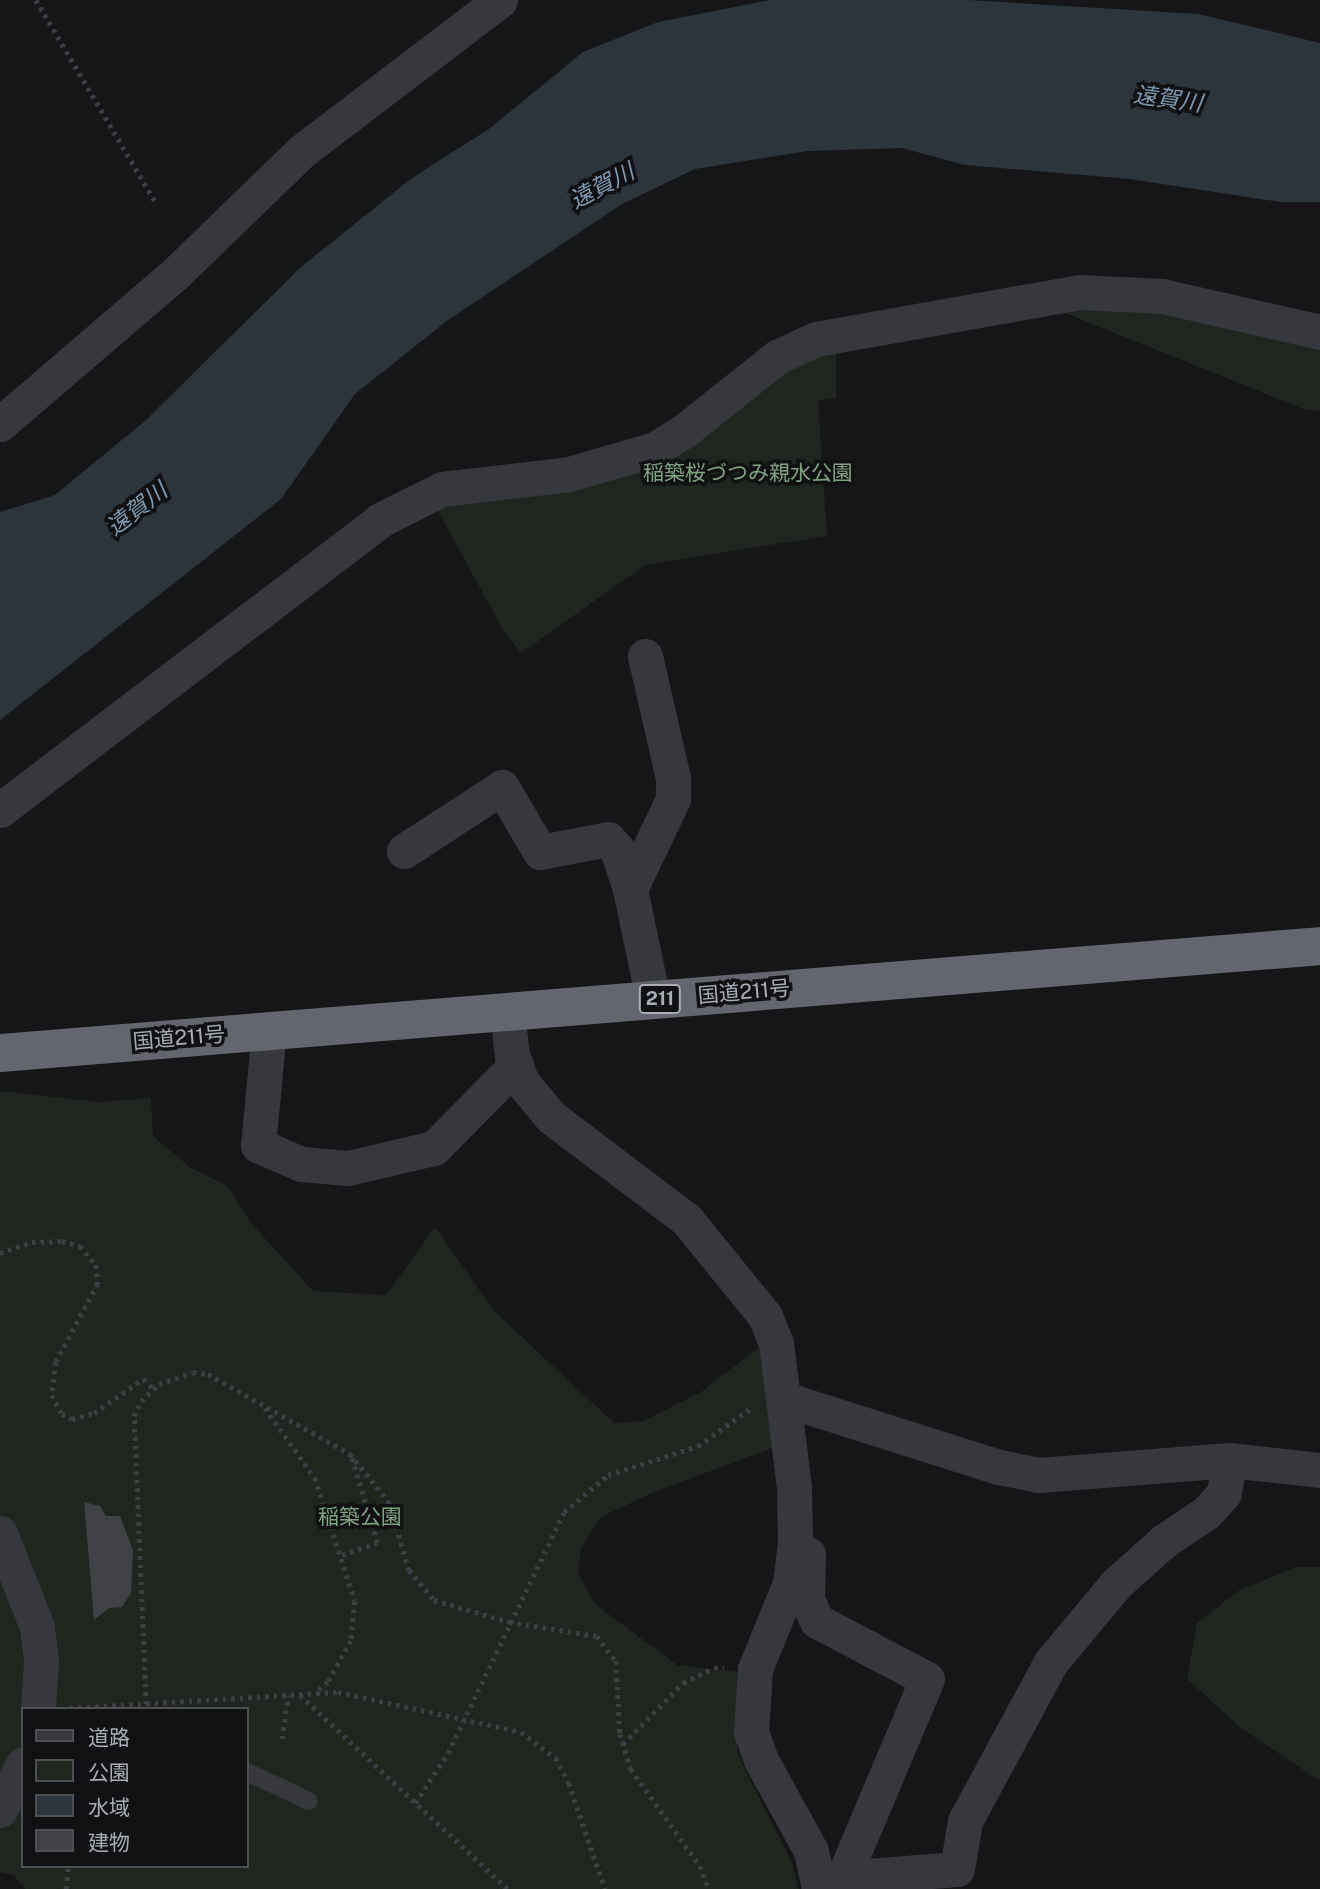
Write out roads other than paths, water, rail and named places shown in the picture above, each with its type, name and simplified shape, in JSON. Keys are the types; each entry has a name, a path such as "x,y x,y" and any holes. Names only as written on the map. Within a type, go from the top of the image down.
{"highway":[{"name":"国道211号","path":"0,1053 1320,946"}],"street":[{"path":"0,424 175,274 302,150 500,0"},
{"path":"0,810 380,520 442,489 569,474 654,449 684,431 777,357 816,339 1079,292 1161,296 1320,332"},
{"path":"630,888 673,799 673,778 645,656"},
{"path":"404,851 502,787 540,852 608,839 617,849 630,888 653,999"},
{"path":"507,1011 516,1065 522,1082 551,1117 688,1220 765,1316 776,1343 794,1487 795,1543 790,1583 755,1669 751,1732 761,1760 827,1882"},
{"path":"269,1031 258,1145 301,1164 348,1168 433,1148 516,1065"},
{"path":"783,1392 999,1468 1040,1475 1229,1460 1320,1470"},
{"path":"827,1882 958,1879 965,1821 1051,1662 1116,1584 1164,1541 1207,1512 1224,1493 1229,1460"},
{"path":"794,1487 805,1525 809,1610 817,1621 927,1679 827,1882"},
{"path":"0,1533 37,1627 41,1661 38,1707"},
{"path":"0,1810 21,1768"}],"lane":[{"path":"248,1772 309,1801"}],"water":[{"name":"遠賀川","path":"771,0 968,0 1198,14 1320,43 1320,202 1281,202 1130,179 965,165 902,148 808,151 695,169 622,204 448,320 355,394 281,499 0,720 0,512 55,495 146,420 301,267 412,178 489,129 583,52 658,22"}],"park label":[{"name":"稲築桜づつみ親水公園","path":"748,473"},
{"name":"稲築公園","path":"360,1517"}]}
